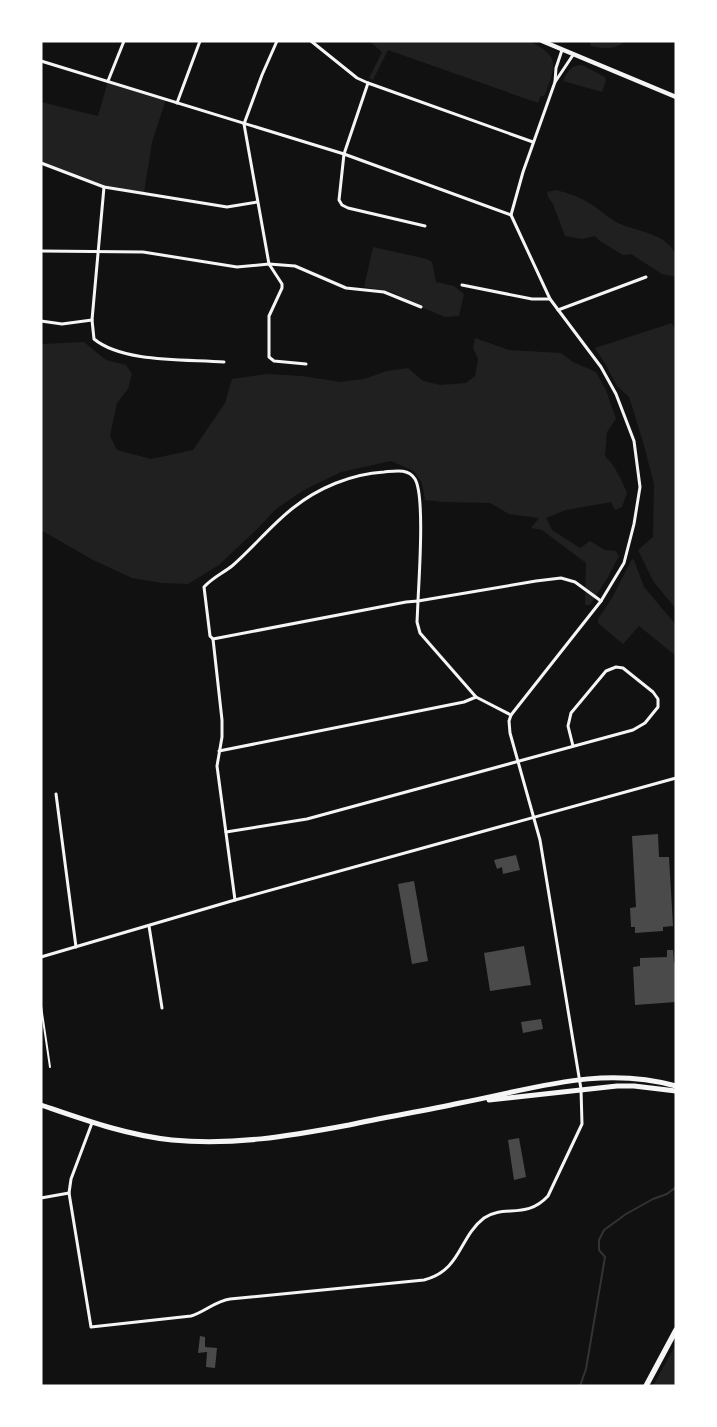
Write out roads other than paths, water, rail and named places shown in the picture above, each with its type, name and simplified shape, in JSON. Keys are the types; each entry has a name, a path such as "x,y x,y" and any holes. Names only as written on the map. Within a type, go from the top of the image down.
{"main road":[{"path":"41,1104 92,1123 134,1134 199,1142 229,1142 272,1138 461,1103 580,1078 620,1077 659,1081 676,1086"},
{"path":"461,1103 581,1089 634,1086 676,1091"},
{"path":"646,1386 676,1330"}],"street":[{"path":"108,81 124,41"},
{"path":"177,102 200,41"},
{"path":"277,41 244,124 269,264 282,284 282,288 269,316 269,357 274,361 306,364"},
{"path":"311,41 357,78 533,142"},
{"path":"542,41 676,97"},
{"path":"555,82 556,68 562,50"},
{"path":"92,1123 71,1179 69,1193 92,1328 191,1316 205,1311 219,1301 230,1299 424,1280 439,1275 444,1272 456,1257 472,1232 485,1217 497,1213 532,1208 548,1196 582,1124 580,1078 540,840 509,727 511,715 601,601 624,563 634,524 640,487 634,441 616,394 604,373 550,299 512,215 517,192 533,142 555,82 573,55"},
{"path":"41,61 344,154 512,215"},
{"path":"368,83 344,154 339,200 348,208 425,226"},
{"path":"41,163 104,186 227,207 257,202"},
{"path":"104,186 92,320 94,339 100,344 116,351 149,358 224,362"},
{"path":"41,251 143,252 238,267 269,264 295,266 346,288 384,292 421,308"},
{"path":"558,310 646,277"},
{"path":"462,285 532,299 550,299"},
{"path":"41,321 62,324 92,320"},
{"path":"235,900 217,766 222,736 222,720 213,640 210,636 204,586 232,566 292,508 324,488 370,473 402,470 410,474 415,480 418,490 420,537 417,622 420,633 476,696 511,715"},
{"path":"213,640 406,602 561,578 575,582 601,601"},
{"path":"226,832 307,819 573,746 640,727 658,707 658,699 653,692 623,668 610,668 571,713 568,726 573,746"},
{"path":"219,751 464,702 476,696"},
{"path":"41,958 235,900 676,778"},
{"path":"56,794 76,947"},
{"path":"149,926 162,1008"},
{"path":"41,1198 69,1193"}],"lane":[{"path":"41,1006 50,1067"}],"waterway":[{"path":"580,1386 586,1369 605,1257 599,1250 599,1240 604,1230 626,1214 653,1199 667,1194 676,1187"}]}
